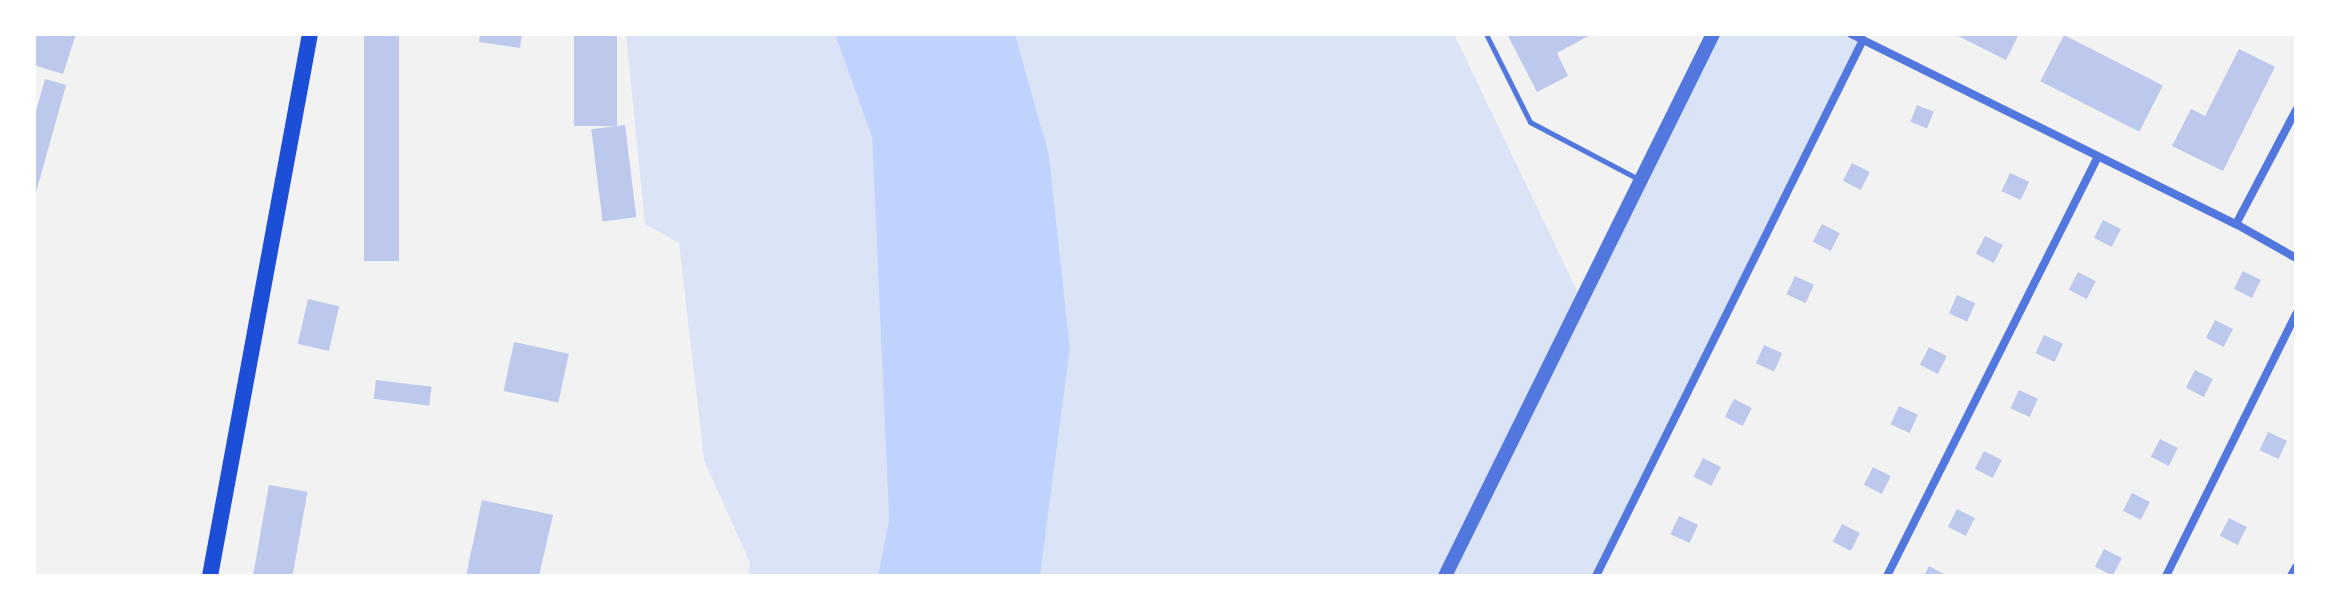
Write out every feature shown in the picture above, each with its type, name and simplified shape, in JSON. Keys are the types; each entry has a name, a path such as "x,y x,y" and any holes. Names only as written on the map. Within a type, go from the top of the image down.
{"main road":[{"path":"210,576 310,34"}],"street":[{"path":"1445,576 1713,34"},
{"path":"1851,34 2236,224 2296,258"},
{"path":"1596,576 1863,40"},
{"path":"2236,224 2296,110"},
{"path":"1887,576 2097,158"},
{"path":"2166,576 2296,314"},
{"path":"2291,576 2296,567"}],"lane":[{"path":"1486,34 1530,122 1640,180"}],"shaded area":[{"path":"626,34 835,34 872,136 889,520 878,576 748,576 750,563 704,460 679,243 645,224"},
{"path":"1015,34 1454,34 1581,299 1713,34 1851,34 1863,40 1595,576 1040,576 1070,348 1049,155"}],"water":[{"path":"835,34 1015,34 1049,155 1070,348 1040,576 878,576 889,520 872,137"}],"building":[{"path":"34,34 76,34 63,74 34,65"},
{"path":"364,34 399,34 399,261 364,261"},
{"path":"480,34 522,34 520,48 479,42"},
{"path":"574,34 617,34 617,126 574,126"},
{"path":"1507,34 1592,34 1557,53 1568,76 1537,92"},
{"path":"1954,34 2019,34 2006,60"},
{"path":"2064,35 2163,85 2139,132 2040,81"},
{"path":"2239,49 2275,67 2223,171 2172,146 2191,109 2205,116"},
{"path":"45,79 66,85 35,196 34,118"},
{"path":"1917,105 1934,112 1927,128 1910,122"},
{"path":"625,125 636,217 603,221 591,129"},
{"path":"1852,163 1870,172 1861,190 1843,181"},
{"path":"2010,173 2029,182 2021,200 2002,191"},
{"path":"2103,220 2121,229 2112,247 2094,238"},
{"path":"1822,224 1840,233 1831,251 1813,242"},
{"path":"1985,236 2003,245 1994,263 1976,254"},
{"path":"2243,271 2261,280 2252,298 2234,289"},
{"path":"2078,272 2096,281 2087,299 2069,290"},
{"path":"1795,276 1814,285 1806,303 1787,294"},
{"path":"1957,295 1975,303 1967,321 1949,313"},
{"path":"308,299 339,306 329,351 298,344"},
{"path":"2215,320 2233,329 2224,347 2206,338"},
{"path":"2044,335 2063,344 2055,362 2036,353"},
{"path":"514,342 569,354 558,403 504,391"},
{"path":"1764,345 1782,353 1774,371 1756,363"},
{"path":"1929,347 1947,356 1938,374 1920,365"},
{"path":"2195,370 2213,379 2204,397 2186,388"},
{"path":"376,380 432,387 429,406 374,399"},
{"path":"2019,390 2038,399 2030,417 2011,408"},
{"path":"1734,399 1752,408 1743,426 1725,417"},
{"path":"1899,406 1918,415 1910,433 1891,424"},
{"path":"2268,432 2287,441 2279,459 2260,450"},
{"path":"2160,439 2178,448 2169,466 2151,457"},
{"path":"1984,451 2002,460 1993,478 1975,469"},
{"path":"1703,458 1721,467 1711,486 1693,477"},
{"path":"1873,467 1891,476 1882,494 1864,485"},
{"path":"269,485 307,492 293,576 253,576"},
{"path":"2132,493 2150,502 2141,520 2123,511"},
{"path":"482,500 553,515 539,576 466,576"},
{"path":"1957,509 1975,518 1966,536 1948,527"},
{"path":"1679,516 1698,525 1690,543 1671,534"},
{"path":"2229,518 2247,527 2238,545 2220,536"},
{"path":"1842,524 1860,533 1851,551 1833,542"},
{"path":"2104,549 2122,558 2113,576 2095,567"},
{"path":"1929,566 1948,576 1924,576"}]}
